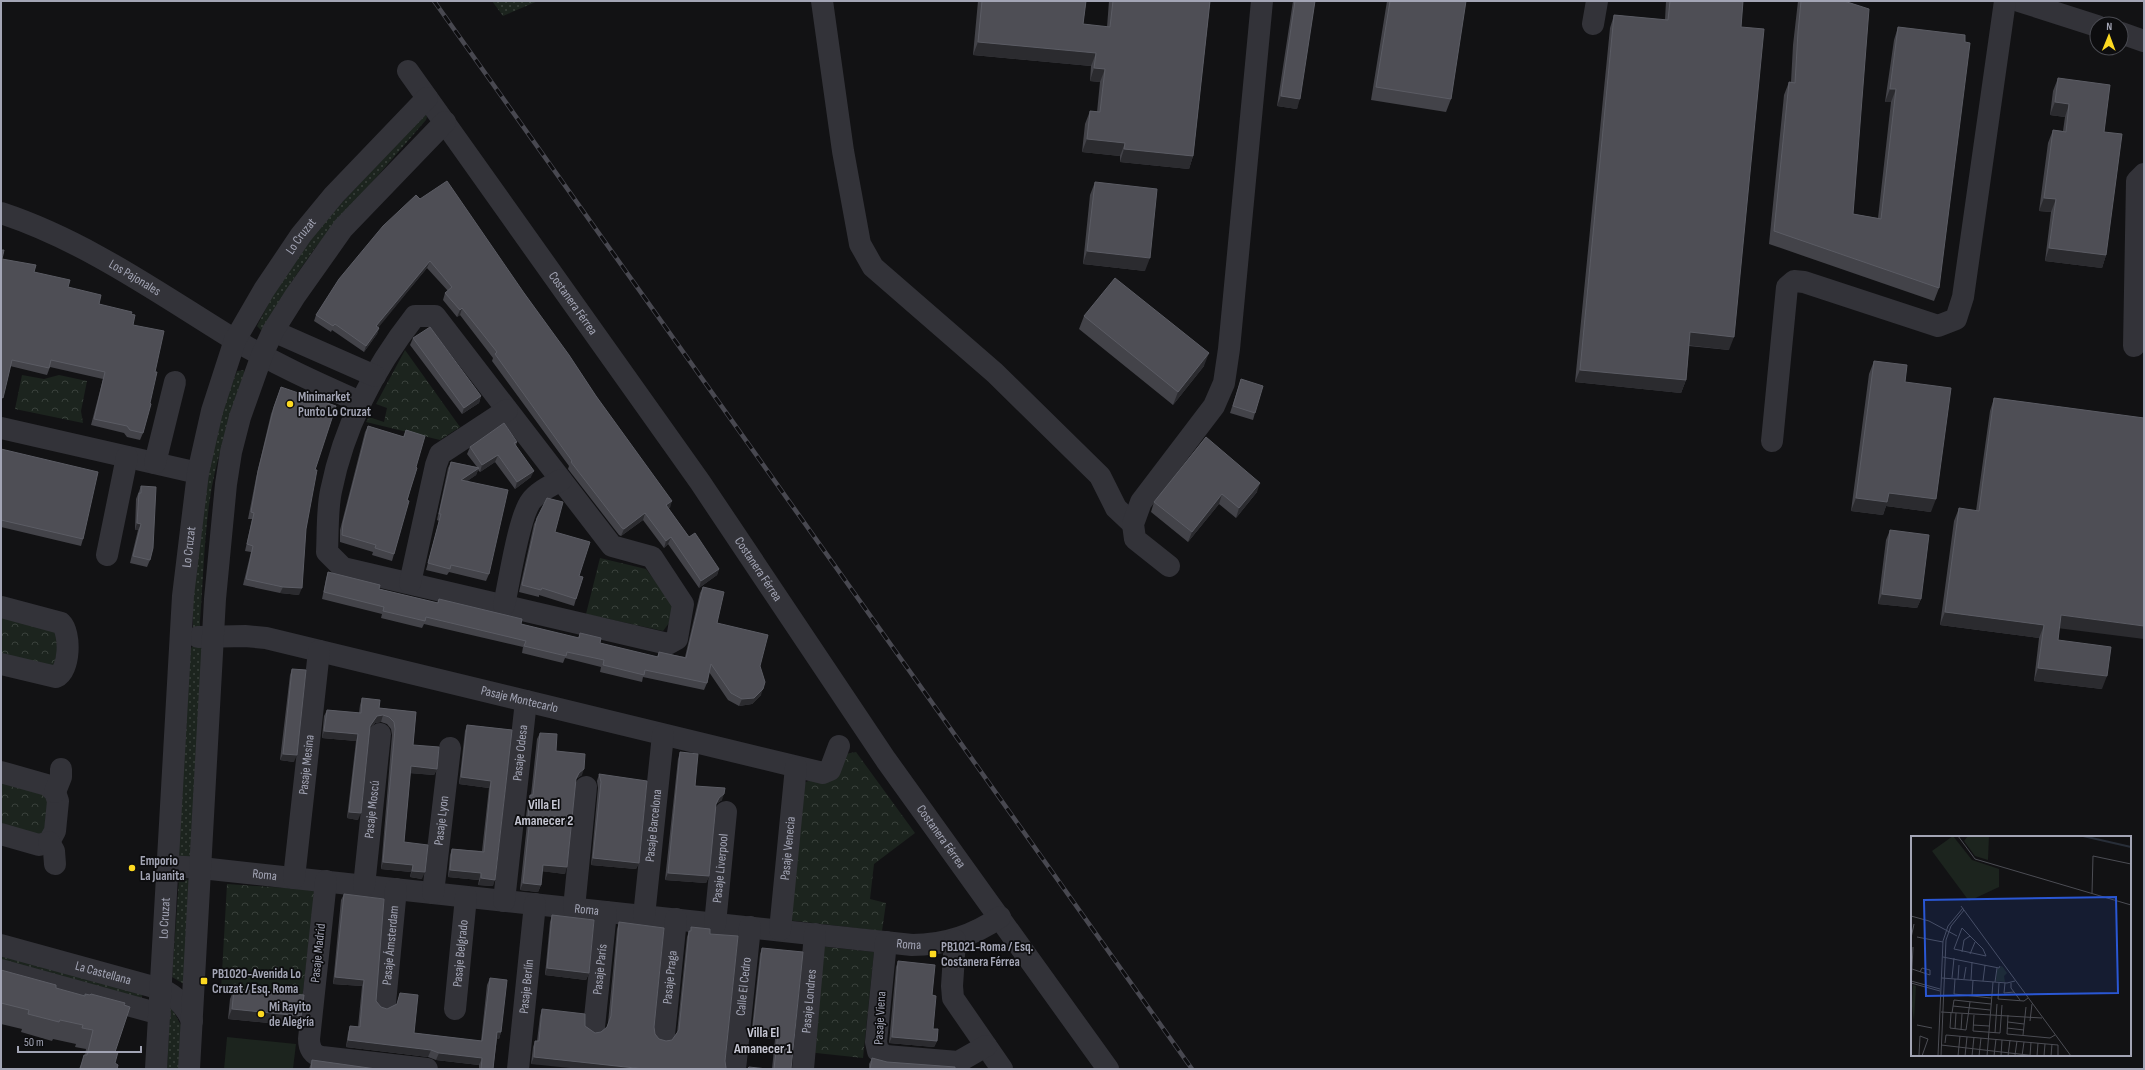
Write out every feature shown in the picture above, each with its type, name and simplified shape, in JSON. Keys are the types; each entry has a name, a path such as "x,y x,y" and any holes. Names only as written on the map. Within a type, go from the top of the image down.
{"street":[{"path":"822,1 844,159 860,244 873,267 995,373 1100,476 1116,508 1133,524"},
{"path":"1169,566 1135,539 1133,524 1141,502 1214,406 1224,383 1229,349 1262,1"},
{"path":"1593,24 1597,1"},
{"path":"1772,441 1787,287 1794,281 1804,282 1938,326 1956,319 1963,297 2005,1"},
{"path":"2019,1 2089,23"},
{"path":"2129,36 2144,41"},
{"name":"Costanera Férrea","path":"408,71 700,482 886,760 1108,1069"},
{"name":"Lo Cruzat","path":"156,1069 183,594 198,473 214,405 235,340 264,290 301,235 347,180 427,98"},
{"path":"189,1069 201,868 212,638 226,484 231,452 240,417 262,355 273,331 295,296 343,228 445,122"},
{"path":"2134,346 2137,181 2144,174"},
{"name":"Los Pajonales","path":"1,213 53,235 116,266 235,340 298,374 360,402"},
{"path":"415,316 435,316 612,546 652,557 683,604 677,639 668,644 343,568 327,552 331,492 344,443 360,402 390,348 415,316"},
{"path":"273,331 375,376"},
{"path":"298,374 309,371 315,364 314,350"},
{"path":"155,463 175,382"},
{"path":"410,584 436,465 440,454 507,410"},
{"path":"1,428 198,473"},
{"path":"107,555 127,457"},
{"path":"504,605 524,515 531,501 542,491 561,480"},
{"path":"1,607 56,620 68,620 68,638 66,663 63,672 63,683 52,677 1,664"},
{"name":"Pasaje Montecarlo","path":"181,637 212,638 254,636 796,767 823,772 827,772 832,766 839,746"},
{"name":"Pasaje Mesina","path":"294,878 319,651"},
{"name":"Pasaje Odesa","path":"504,900 526,701"},
{"name":"Pasaje Moscú","path":"364,886 380,734"},
{"name":"Pasaje Barcelona","path":"644,916 663,735"},
{"name":"Pasaje Lyon","path":"433,893 450,748"},
{"name":"Pasaje Venecia","path":"780,930 796,767"},
{"path":"55,792 61,777 61,769"},
{"path":"1,772 47,785 55,792 58,801 55,831 49,842 39,845 1,834"},
{"path":"574,908 586,787"},
{"name":"Pasaje Liverpool","path":"715,924 726,812"},
{"path":"49,842 54,851 54,864"},
{"name":"Roma","path":"168,866 326,881 886,942 933,945 955,940 975,933 1000,917"},
{"name":"Pasaje Madrid","path":"326,881 309,1039 310,1048 315,1054 322,1057 427,1069"},
{"name":"Pasaje Ámsterdam","path":"385,1003 396,889"},
{"name":"Pasaje Belgrado","path":"455,1009 466,897"},
{"name":"Pasaje Berlín","path":"518,1069 535,904"},
{"name":"Pasaje París","path":"594,1027 606,912"},
{"name":"Pasaje Praga","path":"664,1035 676,919"},
{"name":"Calle El Cedro","path":"735,1069 750,927"},
{"name":"Pasaje Londres","path":"803,1069 815,934"},
{"path":"955,940 952,986 953,998 1002,1069"},
{"name":"Pasaje Viena","path":"886,942 876,1042 878,1051 886,1056 958,1062 986,1046"},
{"name":"La Castellana","path":"1,945 161,989 178,1000 184,1006 192,1021"},
{"name":"La Castellana","path":"1,970 160,1014"}],"green space":[{"path":"492,1 538,1 503,16"},
{"path":"425,113 427,117 426,120 315,248 292,281 268,327 263,332 257,326 275,291 310,237"},
{"path":"405,350 460,427 440,440 366,422 369,417 384,422 387,408 376,404"},
{"path":"244,370 245,375 224,439 212,488 206,534 200,627 196,629 193,627 194,556 202,484 222,412 232,384 237,371"},
{"path":"22,375 44,379 59,375 87,381 81,411 83,423 15,409"},
{"path":"600,558 646,569 673,604 669,623 663,631 586,614"},
{"path":"1,613 57,628 58,667 1,658"},
{"path":"195,644 201,645 203,652 190,858 178,858 190,649"},
{"path":"856,752 915,833 874,864 870,899 886,903 882,931 787,920 802,784 810,780 839,755"},
{"path":"1,778 49,794 44,837 1,829"},
{"path":"179,878 190,880 184,984 172,977"},
{"path":"227,884 315,890 302,1000 221,990"},
{"path":"818,946 874,952 863,1058 807,1052"},
{"path":"1,950 144,989 141,1000 1,961"},
{"path":"170,1005 181,1025 179,1069 167,1069"},
{"path":"227,1037 296,1044 293,1069 224,1069"}],"building":[{"path":"982,1 1086,1 1083,24 1110,27 1113,1 1210,1 1193,156 1124,149 1125,143 1087,139 1090,111 1100,112 1105,69 1094,68 1096,53 978,42"},
{"path":"1295,1 1315,1 1300,99 1281,96"},
{"path":"1390,1 1466,1 1451,99 1376,87"},
{"path":"1670,1 1743,1 1741,27 1764,29 1734,337 1690,332 1686,380 1580,370 1614,15 1668,20"},
{"path":"1801,1 1844,1 1869,9 1853,214 1881,219 1896,89 1890,89 1898,27 1965,35 1965,42 1970,43 1939,288 1774,231 1789,82 1795,83"},
{"path":"2058,78 2110,85 2104,132 2122,134 2106,255 2049,248 2056,199 2044,198 2053,130 2066,132 2069,104 2055,102"},
{"path":"447,181 596,396 672,501 666,505 689,537 695,533 719,569 701,581 671,537 666,541 645,513 624,529 622,528 571,462 572,461 495,354 497,352 462,308 460,310 445,293 452,287 430,261 376,326 379,328 366,346 335,324 333,326 316,315 339,279 383,226 416,195 420,199"},
{"path":"1095,182 1157,189 1150,258 1087,251"},
{"path":"1,250 4,250 2,259 36,265 34,272 70,280 68,287 101,295 99,304 132,312 131,314 135,315 133,325 164,331 155,372 157,372 151,404 143,433 130,430 127,426 94,419 105,372 51,360 49,368 12,360 3,398 1,397"},
{"path":"1115,278 1209,353 1178,392 1084,316"},
{"path":"430,327 481,396 464,408 413,338"},
{"path":"1874,361 1907,365 1905,382 1951,388 1936,499 1889,493 1887,502 1856,498"},
{"path":"1241,379 1263,386 1255,413 1233,406"},
{"path":"281,387 336,406 315,470 317,470 306,529 302,588 283,587 246,579 253,546 247,544 254,513 251,512 258,471 274,407"},
{"path":"1994,398 2144,418 2144,626 2061,615 2058,640 2111,647 2107,676 2038,668 2044,625 1945,612 1959,508 1979,511"},
{"path":"504,423 517,442 514,443 534,471 517,482 498,455 482,465 470,447"},
{"path":"368,426 404,437 406,430 425,436 394,554 375,548 376,545 342,535 343,523"},
{"path":"1206,437 1260,483 1239,508 1222,494 1192,532 1154,502"},
{"path":"1,449 98,472 83,539 1,520"},
{"path":"451,462 479,468 461,480 508,490 489,574 451,565 450,569 428,563 441,514 439,514"},
{"path":"141,486 156,487 153,548 150,560 133,556 141,524 137,523 139,493 141,493"},
{"path":"547,498 563,502 555,532 590,542 579,576 583,577 576,599 542,588 541,590 522,585 537,518"},
{"path":"1890,530 1929,535 1921,599 1882,594"},
{"path":"328,572 380,585 379,589 438,603 439,599 522,619 521,624 579,638 580,633 601,638 600,643 658,657 659,652 686,658 703,587 724,592 717,623 768,635 760,666 765,682 763,689 754,698 742,699 731,693 711,664 707,683 645,670 644,675 603,665 604,660 567,652 566,656 524,646 526,641 426,617 425,621 383,611 384,607 324,592"},
{"path":"292,669 306,670 297,755 283,754"},
{"path":"362,698 380,700 379,708 416,712 413,745 439,747 437,769 411,766 404,842 428,845 425,872 412,871 413,865 383,862 395,729 394,722 389,717 383,715 377,716 370,726 361,813 349,812 358,734 324,731 327,710 361,713"},
{"path":"467,725 512,730 495,880 481,878 481,873 450,870 452,849 484,852 491,781 461,777"},
{"path":"540,733 557,734 556,751 585,754 584,769 579,773 576,779 567,867 543,865 541,885 523,883 530,817 528,817 530,795 533,795"},
{"path":"680,752 698,754 695,786 725,788 724,794 719,798 716,804 709,876 668,873"},
{"path":"599,774 647,781 639,863 593,858 601,782"},
{"path":"344,894 384,899 376,1001 381,1007 387,1009 397,1004 400,993 418,995 414,1033 482,1041 490,978 507,980 501,1032 497,1032 493,1069 481,1069 482,1058 348,1040 350,1026 360,1027 364,980 335,977"},
{"path":"552,915 594,920 589,973 547,968"},
{"path":"619,922 664,928 654,1027 655,1034 659,1039 666,1041 672,1040 679,1030 689,931 691,931 691,927 710,929 710,934 738,936 725,1061 727,1069 644,1069 534,1057 535,1041 539,1041 542,1009 585,1014 585,1026 595,1033 601,1032 607,1027 611,1016"},
{"path":"762,948 803,952 791,1069 774,1069 778,1032 753,1030"},
{"path":"898,961 935,965 932,995 936,996 933,1029 938,1029 937,1041 892,1037"},
{"path":"1,970 56,985 56,988 85,996 85,994 91,994 125,1003 124,1005 130,1007 115,1052 118,1052 115,1063 118,1065 117,1069 80,1069 84,1055 87,1055 93,1030 82,1028 83,1025 60,1020 59,1022 28,1014 29,1010 1,1003"},
{"path":"234,989 304,995 301,1016 232,1009"},
{"path":"872,1058 887,1062 955,1067 955,1069 870,1069"},
{"path":"312,1060 376,1069 311,1069"},
{"path":"749,1067 767,1069 747,1069"}],"railway":[{"path":"434,1 1192,1069"}],"place":[{"name":"Minimarket Punto Lo Cruzat","path":"290,404"},
{"name":"Emporio La Juanita","path":"132,868"},
{"name":"PB1021-Roma / Esq. Costanera Férrea","path":"933,954"},
{"name":"PB1020-Avenida Lo Cruzat / Esq. Roma","path":"204,981"},
{"name":"Mi Rayito de Alegría","path":"261,1014"}],"district":[{"name":"Villa El Amanecer 2","path":"544,812"},
{"name":"Villa El Amanecer 1","path":"763,1040"}]}
